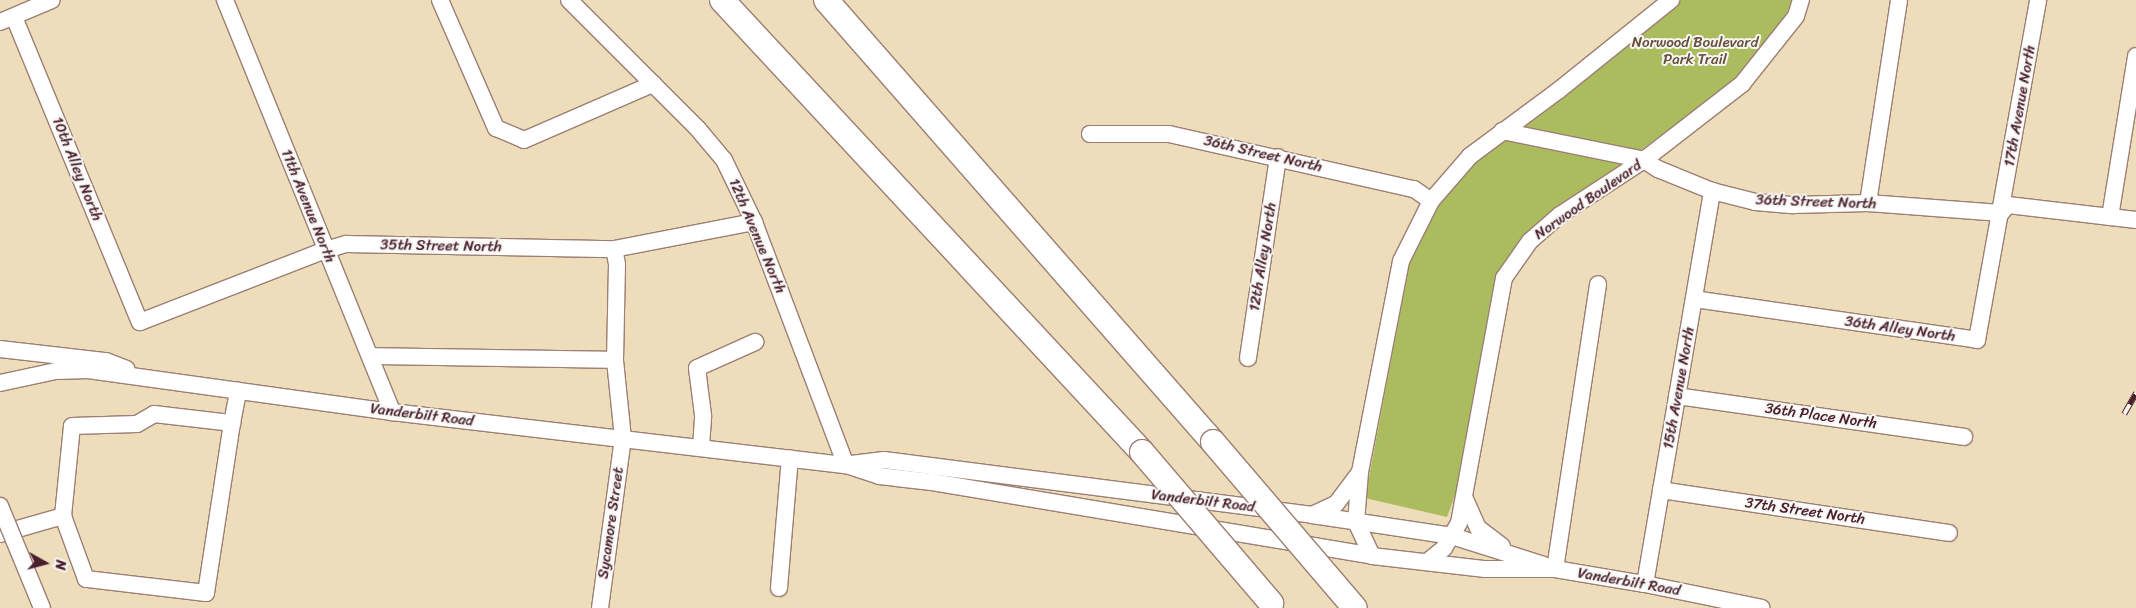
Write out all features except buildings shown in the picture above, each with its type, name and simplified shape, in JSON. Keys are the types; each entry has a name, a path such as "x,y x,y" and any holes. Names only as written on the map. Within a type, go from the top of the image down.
{"highway":[{"path":"721,0 1142,452 1273,606"},
{"path":"826,0 1213,442 1355,608"}],"street":[{"path":"7,20 52,0"},
{"name":"11th Avenue North","path":"225,0 392,412"},
{"path":"440,0 496,128 524,140 653,84"},
{"name":"12th Avenue North","path":"569,0 698,129 724,160 754,222 846,465"},
{"path":"1372,556 1356,522 1360,472 1401,261 1431,202 1470,156 1559,90 1671,0"},
{"name":"Norwood Boulevard","path":"1427,562 1444,548 1459,524 1504,278 1530,241 1553,222 1644,160 1742,84 1796,16 1802,0"},
{"path":"1868,203 1899,0"},
{"name":"17th Avenue North","path":"2001,212 2038,0"},
{"name":"10th Alley North","path":"7,20 140,322"},
{"path":"2110,217 2136,56"},
{"name":"36th Street North","path":"1502,131 1644,160 1712,191 1755,202 1793,205 1868,203 2001,212 2008,205 2136,220"},
{"name":"36th Street North","path":"1090,134 1169,134 1414,189 1431,202"},
{"name":"12th Alley North","path":"1248,358 1278,157"},
{"name":"15th Avenue North","path":"1645,584 1712,191"},
{"name":"36th Alley North","path":"1694,299 1977,340 2001,212"},
{"name":"35th Street North","path":"140,322 346,244 614,249 754,222"},
{"name":"Sycamore Street","path":"600,608 623,438 615,360 617,264 614,249"},
{"path":"1555,569 1598,284"},
{"path":"700,447 703,415 697,368 755,342"},
{"path":"0,348 106,361 150,378"},
{"path":"370,356 615,360"},
{"name":"Vanderbilt Road","path":"0,383 56,370 88,370 392,412 846,465 879,476 932,482 1372,556 1485,569 1555,569 1645,584 1762,608"},
{"path":"232,423 154,414 137,424 72,426 63,516 86,579 206,593 238,391"},
{"name":"36th Place North","path":"1677,396 1964,437"},
{"path":"779,588 790,458"},
{"name":"Vanderbilt Road","path":"846,465 884,460 1312,515 1452,536 1514,554 1555,569"},
{"path":"1312,515 1336,504 1360,472"},
{"name":"37th Street North","path":"1661,490 1949,533"},
{"path":"1465,499 1478,528 1514,554"},
{"path":"0,506 42,608"},
{"path":"0,534 63,516"}],"green space":[{"name":"Norwood Boulevard Park Trail","path":"1681,0 1792,0 1786,15 1738,79 1526,234 1499,272 1461,479 1447,517 1365,498 1409,265 1438,206 1476,162"}],"railway":[{"path":"2124,414 2136,393"}]}
